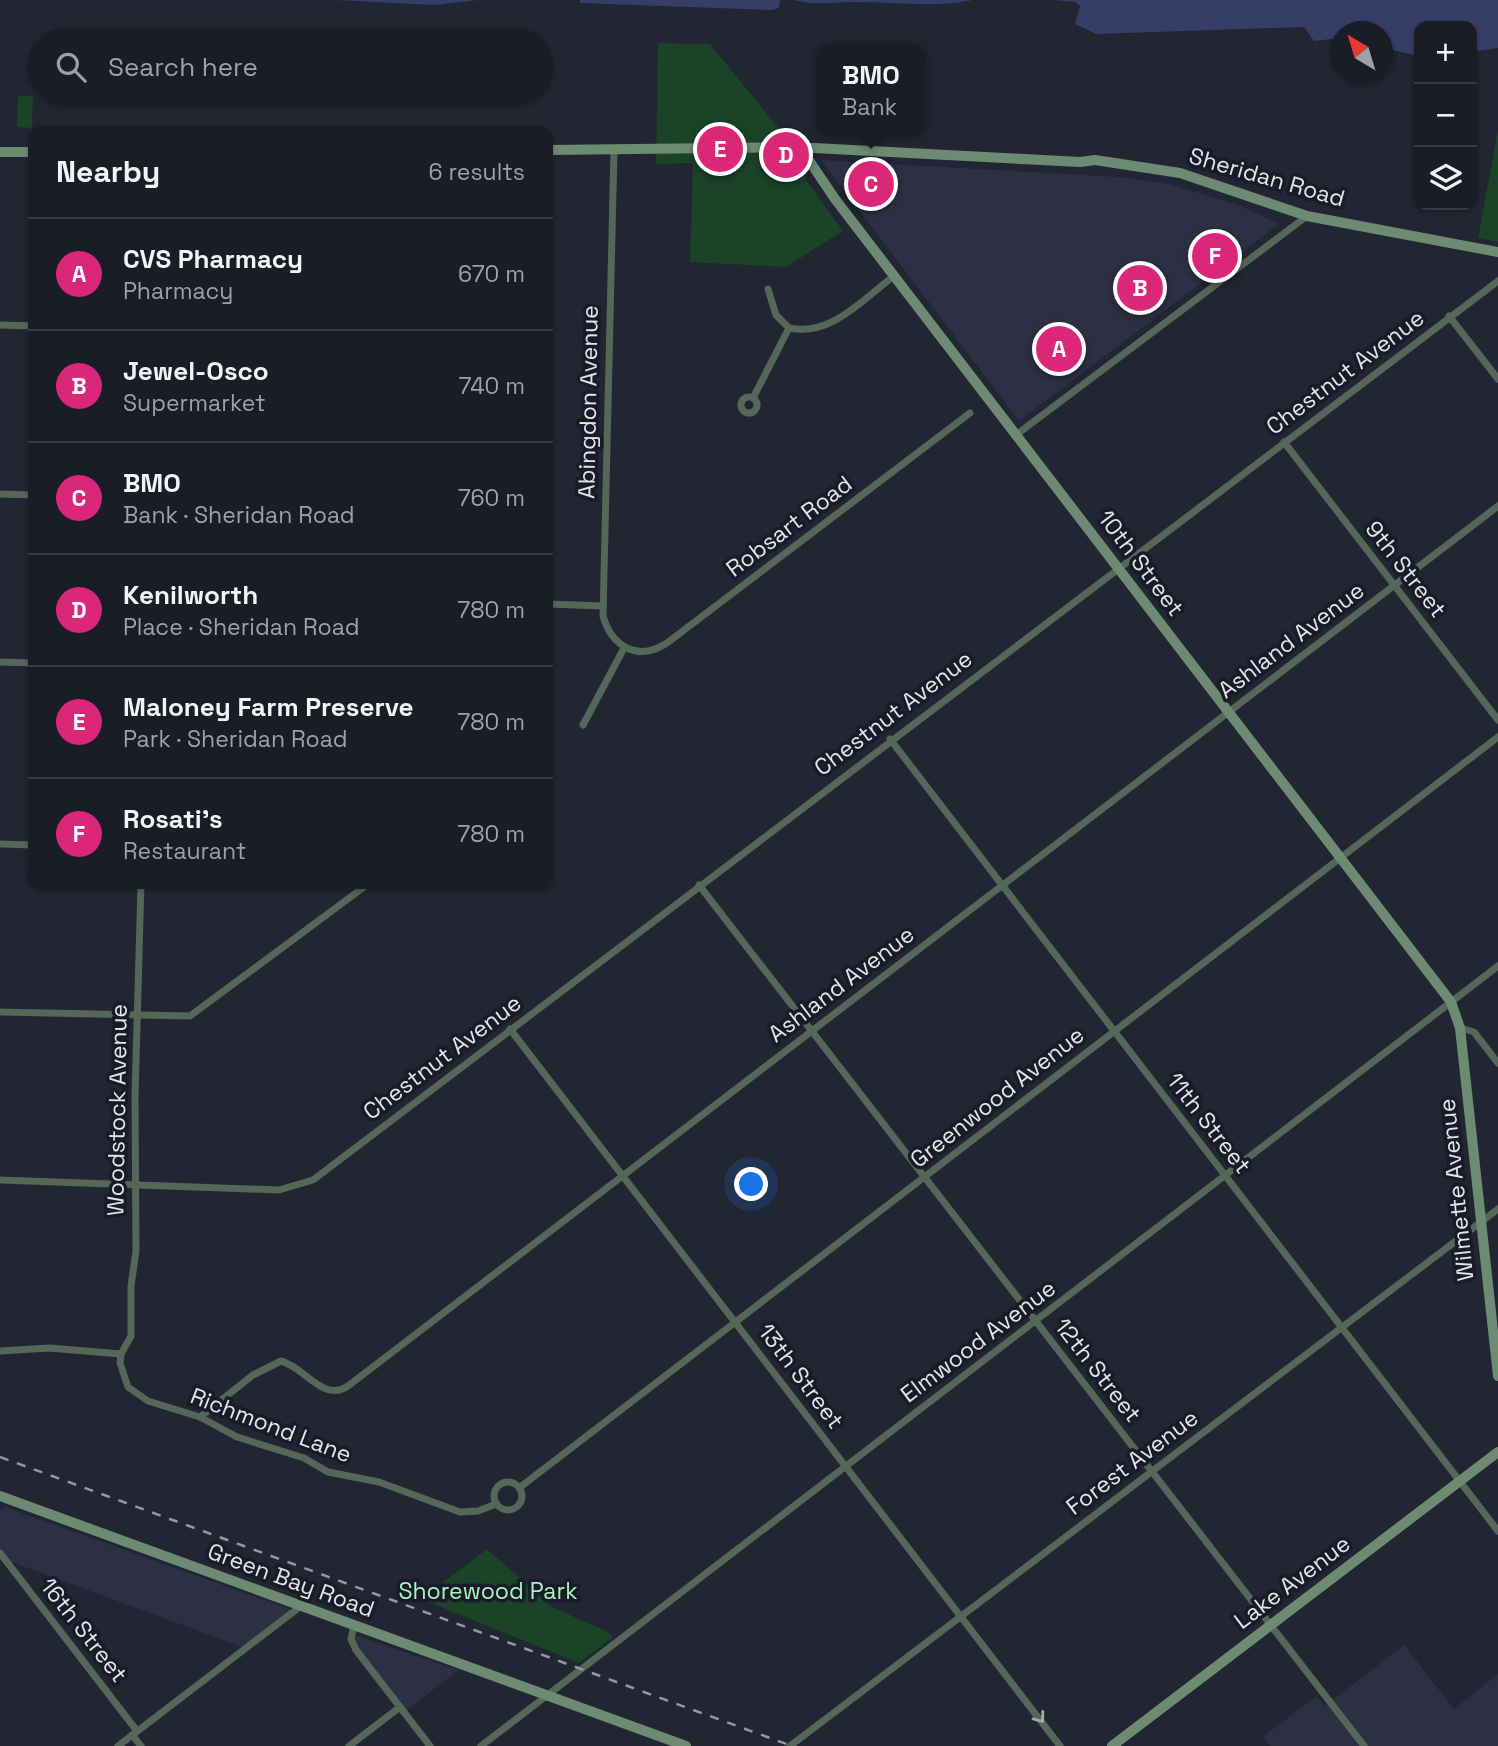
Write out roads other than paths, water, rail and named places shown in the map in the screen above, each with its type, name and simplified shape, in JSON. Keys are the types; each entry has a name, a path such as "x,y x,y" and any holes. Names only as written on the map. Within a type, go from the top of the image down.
{"street":[{"name":"Sheridan Road","path":"553,150 800,147 1080,162 1086,167 1100,167 1105,164 1180,173 1307,216 1498,252"},
{"name":"10th Street","path":"800,147 894,276 1451,1002"},
{"name":"Abingdon Avenue","path":"614,150 603,606 608,631 624,648"},
{"path":"0,152 28,152"},
{"path":"1016,435 1307,216"},
{"path":"768,289 776,315 789,328 809,331 826,327 894,276"},
{"name":"Chestnut Avenue","path":"133,1183 279,1190 313,1180 1117,566 1498,281"},
{"path":"1450,316 1498,379"},
{"path":"0,325 28,326"},
{"path":"752,398 789,328"},
{"name":"Robsart Road","path":"624,648 649,651 667,643 970,413"},
{"name":"9th Street","path":"1284,442 1498,720"},
{"path":"0,494 28,495"},
{"name":"Ashland Avenue","path":"200,1417 253,1375 281,1361 295,1367 327,1390 340,1391 1498,506"},
{"path":"553,604 603,606"},
{"path":"583,725 624,648"},
{"path":"0,662 28,663"},
{"name":"Greenwood Avenue","path":"519,1488 1498,737"},
{"name":"11th Street","path":"890,739 1498,1531"},
{"path":"0,844 28,845"},
{"name":"12th Street","path":"699,885 1364,1746"},
{"name":"Woodstock Avenue","path":"121,1354 131,1336 131,1286 136,1251 133,1183 138,1131 141,889"},
{"path":"0,1012 190,1016 361,889"},
{"name":"Elmwood Avenue","path":"481,1746 1498,966"},
{"name":"Wilmette Avenue","path":"1451,1002 1460,1028 1479,1223 1498,1376"},
{"path":"1460,1028 1474,1032 1498,1063"},
{"name":"13th Street","path":"510,1029 1060,1746"},
{"path":"0,1180 133,1183"},
{"name":"Forest Avenue","path":"790,1746 1498,1209"},
{"path":"0,1351 50,1348 121,1354"},
{"name":"Richmond Lane","path":"121,1354 121,1373 133,1392 148,1401 200,1417 237,1437 304,1458 328,1472 400,1489 432,1504 469,1513 496,1504"},
{"name":"Lake Avenue","path":"1112,1746 1498,1452"},
{"name":"Greenwood Avenue","path":"512,1482 519,1488 522,1496 516,1507 507,1510 496,1504 495,1490 502,1483 512,1482"},
{"name":"Green Bay Road","path":"2,1499 686,1746"},
{"name":"16th Street","path":"0,1553 135,1733 141,1746"},
{"path":"118,1746 301,1606"},
{"path":"354,1625 351,1639 356,1650 430,1746"},
{"path":"349,1746 400,1707"}],"water":[{"path":"335,0 478,0 434,5"},
{"path":"580,0 780,0 779,8 772,10 580,3"},
{"path":"794,0 973,0 929,4 816,3"},
{"path":"1054,0 1498,0 1498,48 1477,51 1477,21 1414,21 1414,55 1393,50 1393,21 1330,21 1330,39 1314,41 1304,27 1096,34 1075,24 1080,6 1075,2"}],"railway":[{"path":"0,1457 792,1746"}],"place":[{"name":"Maloney Farm Preserve","path":"720,149"},
{"name":"Kenilworth","path":"786,155"},
{"name":"BMO","path":"871,184"},
{"name":"Rosati's","path":"1215,256"},
{"name":"Jewel-Osco","path":"1140,288"},
{"name":"CVS Pharmacy","path":"1059,349"}],"park label":[{"name":"Shorewood Park","path":"488,1591"}]}
